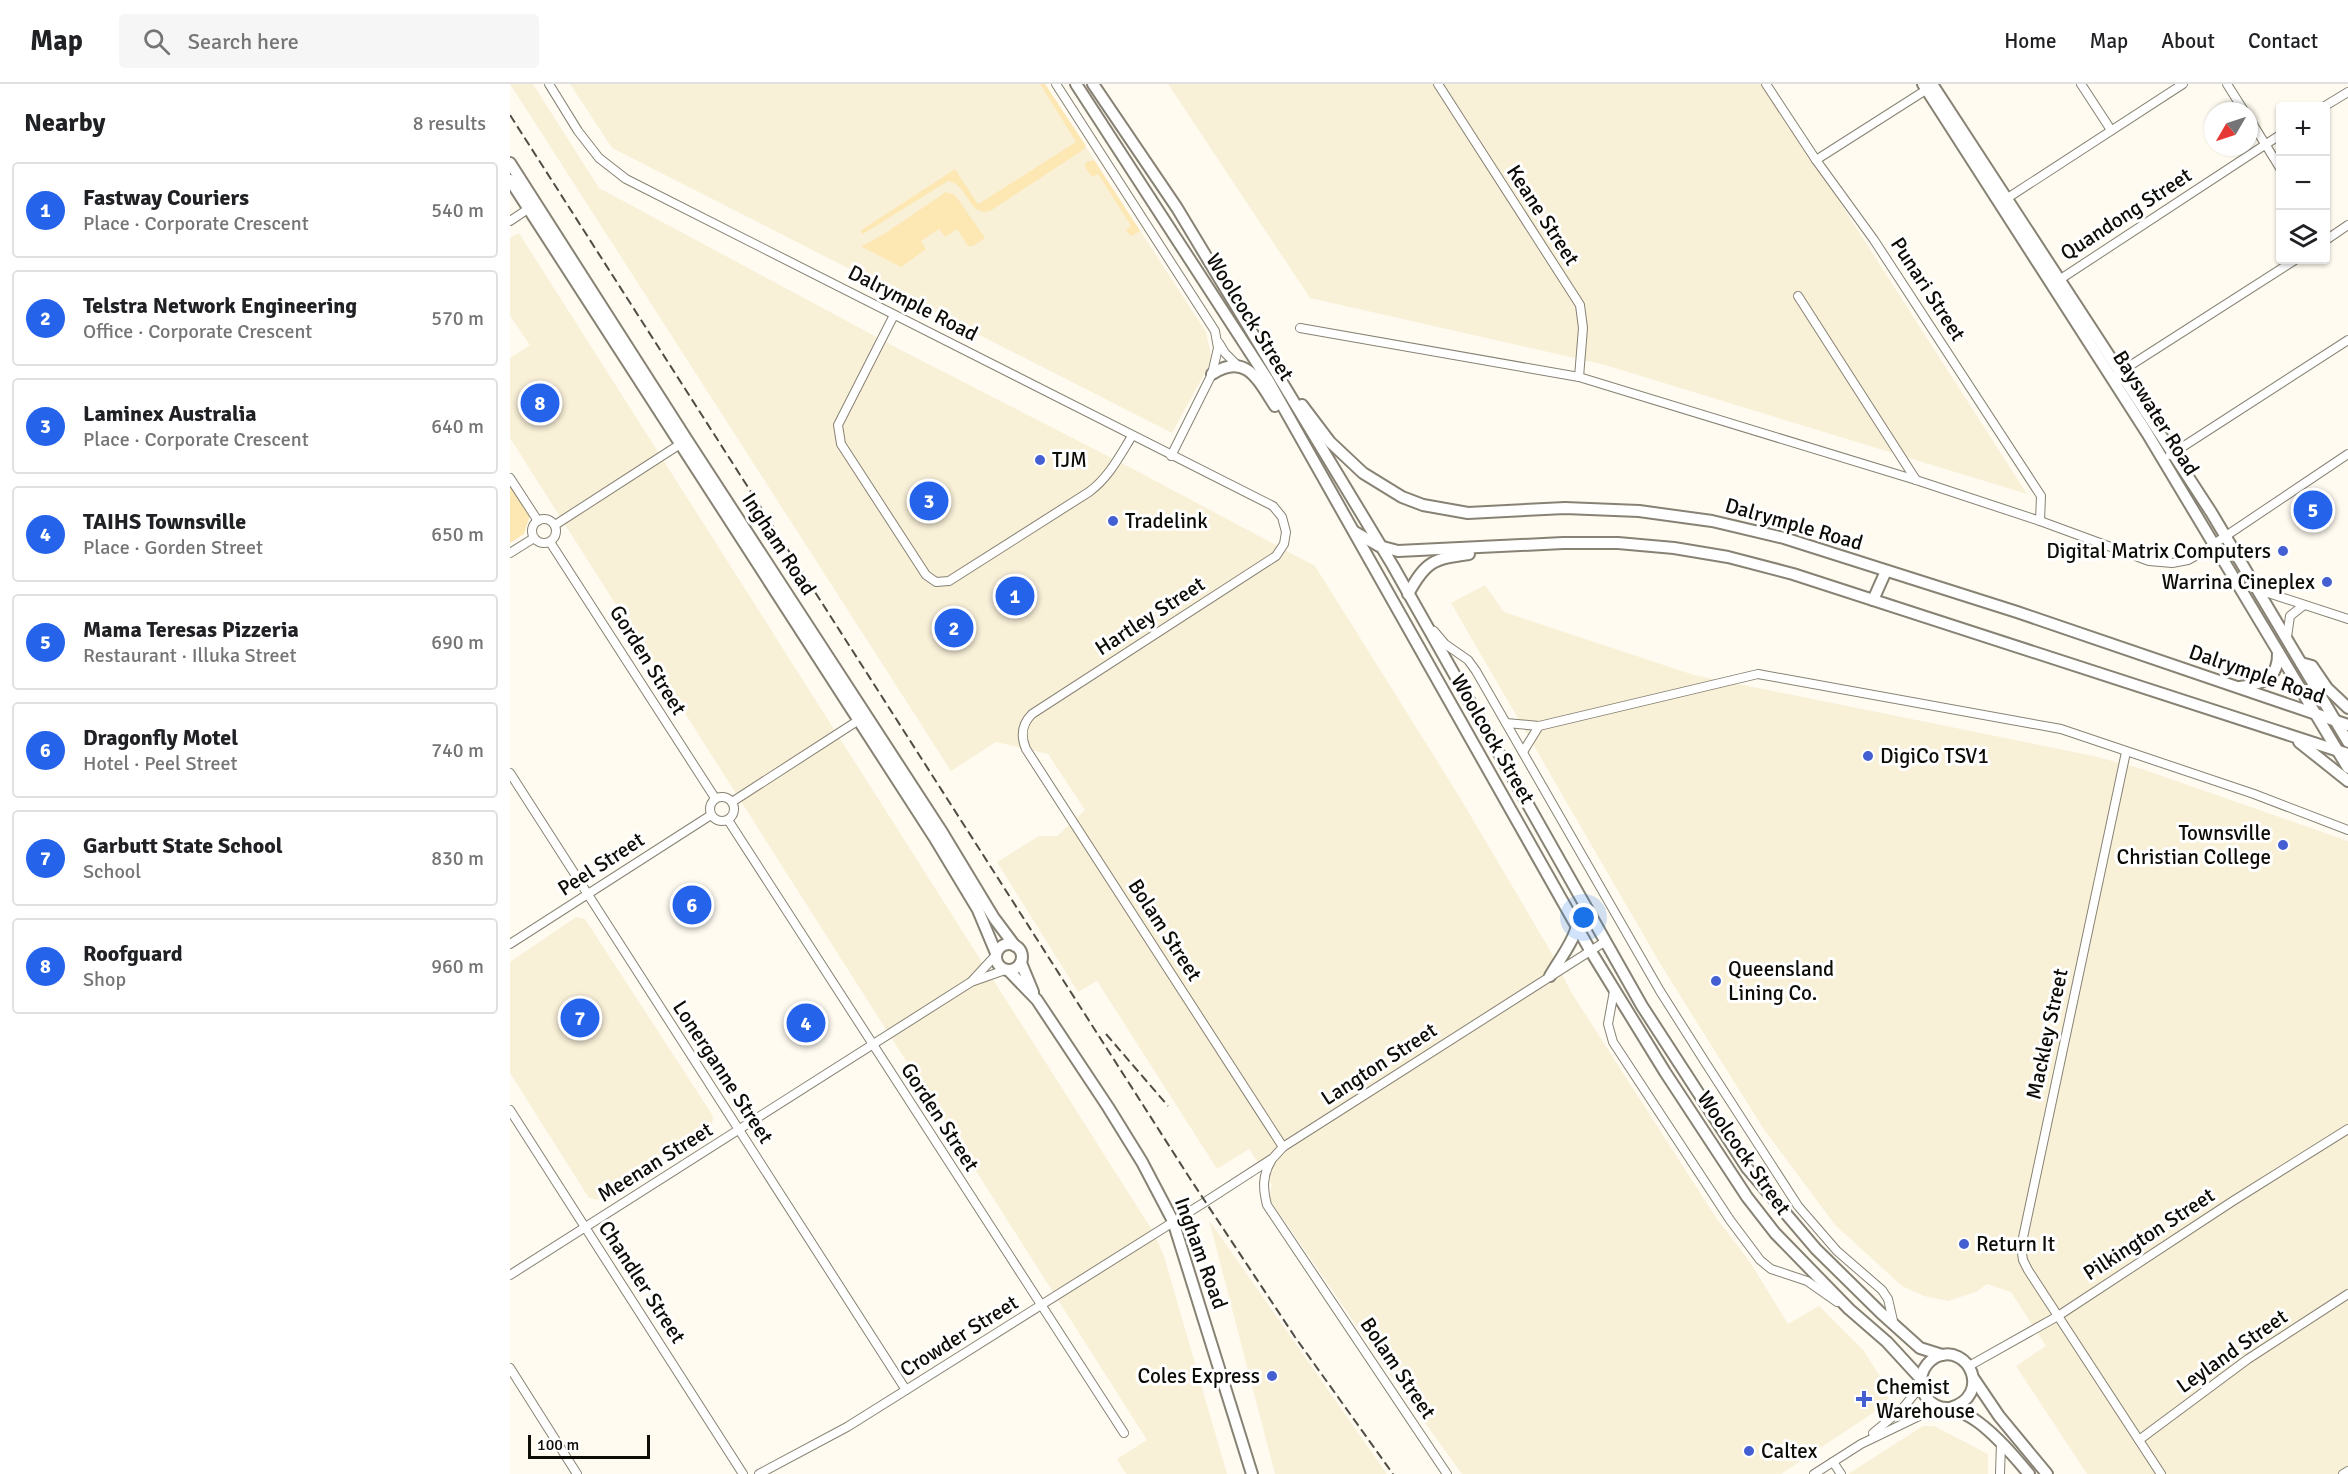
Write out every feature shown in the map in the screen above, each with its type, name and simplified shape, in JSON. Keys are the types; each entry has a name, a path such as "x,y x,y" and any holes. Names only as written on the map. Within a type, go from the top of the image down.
{"main road":[{"name":"Woolcock Street","path":"1076,84 1268,380 1614,991 1747,1197 1775,1233 1848,1309 1887,1342 1921,1382"},
{"name":"Woolcock Street","path":"1093,84 1177,207 1418,611 1642,1006 1747,1168 1816,1249 1894,1325 1920,1348 1942,1355"},
{"name":"Bayswater Road","path":"1929,86 2168,456 2226,535 2348,742"},
{"name":"Ingham Road","path":"510,163 532,206 684,442 863,718 942,832 990,912 1016,946"},
{"name":"Ingham Road","path":"510,180 532,206"},
{"name":"Dalrymple Road","path":"1268,359 1345,459 1382,486 1424,505 1468,513 1565,508 1639,511 1712,521 1784,538 2018,612 2348,725"},
{"path":"1212,374 1221,368 1237,365 1255,377 1304,445"},
{"name":"Bayswater Road","path":"2168,456 2214,543 2315,715 2343,753 2348,768"},
{"path":"1352,530 1361,531 1364,528 1364,520"},
{"path":"1352,530 1379,546 1398,551 1532,546"},
{"path":"1408,594 1420,572 1441,559 1532,546 1563,543 1618,543 1674,548 1728,557 1792,574 2343,753"},
{"path":"1873,600 1886,571"},
{"path":"2237,687 2257,685 2270,677 2277,665 2278,651"},
{"path":"2301,663 2312,666 2327,688 2348,708"},
{"name":"Ingham Road","path":"863,718 978,910 996,954"},
{"path":"2288,735 2316,739 2330,737 2336,730 2335,722"},
{"path":"2288,735 2316,754 2348,781"},
{"path":"1550,976 1574,938 1577,926"},
{"path":"1006,944 1016,946 1021,954 1021,963 1014,970 1007,970 997,964 996,954 1006,944"},
{"name":"Ingham Road","path":"1021,963 1037,1000 1142,1162 1173,1221 1252,1474"},
{"name":"Ingham Road","path":"1007,970 1037,1000"},
{"path":"2029,1474 1978,1422 1950,1408 1938,1407 1927,1399 1921,1382 1930,1361 1942,1355 1957,1357 1969,1366 1974,1379 2000,1416 2047,1474"},
{"path":"1950,1408 1965,1401 1970,1395 1974,1379"}],"street":[{"name":"Dalrymple Road","path":"549,84 599,158 626,179 1273,506 1278,510 1285,525"},
{"path":"1056,84 1212,327 1225,353 1237,365"},
{"name":"Keane Street","path":"1438,84 1580,305 1583,328 1579,377"},
{"name":"Punari Street","path":"1766,84 1816,160 1874,240 2041,496 2040,521"},
{"path":"2081,84 2111,130"},
{"path":"2003,201 2183,84"},
{"path":"2227,84 2238,102"},
{"path":"1816,160 1929,86"},
{"path":"2330,103 2348,92"},
{"path":"2258,133 2276,162"},
{"name":"Quandong Street","path":"2056,282 2276,137"},
{"path":"510,220 532,206"},
{"path":"2330,237 2348,225"},
{"path":"2115,375 2289,264"},
{"path":"1798,296 1916,480"},
{"path":"894,315 837,425 840,444 926,575 936,582 949,581 1089,492 1107,476 1132,436"},
{"path":"1300,328 1579,377 1916,480 2157,563 2172,564 2188,560 2348,454"},
{"path":"1171,456 1212,374 1217,356 1217,338"},
{"path":"2168,456 2348,340"},
{"path":"555,525 684,442"},
{"path":"510,478 538,520"},
{"path":"547,519 555,525 555,538 550,542 544,544 534,538 532,531 538,520 547,519"},
{"name":"Hartley Street","path":"1023,730 1032,714 1276,556 1286,539 1285,525"},
{"path":"510,553 534,538"},
{"name":"Gorden Street","path":"550,542 715,798"},
{"path":"2259,590 2348,619"},
{"path":"2287,637 2290,616 2304,605"},
{"path":"1418,611 1445,644 1468,660 1660,991 1780,1179 1798,1206 1824,1237 1882,1290 1891,1308 1894,1325"},
{"path":"1506,723 1539,726 1758,674 2061,729 2348,827"},
{"path":"732,802 863,718"},
{"path":"1522,752 1539,726"},
{"name":"Bolam Street","path":"1023,730 1026,749 1283,1147"},
{"name":"Mackley Street","path":"2126,752 2023,1233 2023,1260 2161,1474"},
{"name":"Lonerganne Street","path":"510,772 906,1390"},
{"path":"721,796 732,802 733,815 728,820 722,821 711,815 709,809 715,798 721,796"},
{"name":"Peel Street","path":"510,944 711,815"},
{"name":"Gorden Street","path":"728,820 1124,1433"},
{"name":"Langton Street","path":"1173,1221 1273,1158 1283,1147 1606,940"},
{"name":"Meenan Street","path":"971,982 996,954"},
{"name":"Meenan Street","path":"510,1275 971,982 1007,970"},
{"path":"1614,991 1608,1024 1613,1042 1730,1220 1765,1265 1807,1281 1848,1309"},
{"name":"Chandler Street","path":"510,1110 743,1474"},
{"name":"Pilkington Street","path":"1969,1366 2058,1316 2233,1201 2348,1129"},
{"name":"Bolam Street","path":"1273,1158 1266,1169 1263,1189 1267,1205 1447,1474"},
{"name":"Crowder Street","path":"759,1474 847,1427 1173,1221"},
{"name":"Leyland Street","path":"2139,1440 2248,1359 2348,1294"},
{"path":"510,1368 577,1474"},
{"path":"1861,1444 1902,1409 1921,1382"},
{"path":"1814,1474 1861,1444 1938,1407"},
{"path":"2001,1443 2001,1474"},
{"path":"1833,1462 1841,1474"},
{"path":"2343,1474 2348,1471"}],"shaded area":[{"path":"510,84 533,84 599,188 899,349 1137,471 1315,566 1459,796 1551,952 1571,992 1715,1216 1750,1262 1788,1324 1819,1306 1864,1351 1888,1389 1889,1396 1885,1405 1781,1474 1462,1474 1388,1372 1269,1198 1272,1185 1249,1149 1217,1169 1097,981 1078,992 997,862 1039,836 1057,836 1085,810 1048,754 996,742 951,771"},
{"path":"570,84 1045,84 1206,332 1212,360 1172,433 612,148"},
{"path":"1040,84 1045,84 1086,146 1083,150 990,211 983,212 977,209 955,183 948,181 863,234 860,231 955,169 977,203 980,203 1076,142"},
{"path":"1168,84 1764,84 2027,494 1605,365 1310,298"},
{"path":"1094,160 1140,231 1131,236 1126,230 1131,226 1098,174 1092,177 1085,167 1086,162"},
{"path":"946,192 955,195 985,238 973,246 968,246 957,229 945,237 939,229 921,241 926,249 901,267 862,247 884,234"},
{"path":"519,233 1154,1233 1164,1256 1227,1474 1126,1474 1117,1459 1147,1440 510,438 510,358 530,345 510,316 510,238"},
{"path":"510,484 530,515 524,534 510,543"},
{"path":"1485,585 1504,612 1694,675 2094,756 2142,769 2348,841 2348,1474 2087,1474 2016,1366 2046,1346 2011,1292 1987,1284 1976,1292 1948,1301 1924,1296 1902,1286 1835,1225 1763,1128 1661,965 1451,603"},
{"path":"576,917 585,919 713,1116 712,1125 597,1200 589,1198 510,1073 510,962"},
{"path":"1209,1220 1387,1474 1275,1474"},
{"path":"1923,1426 1934,1426 1988,1454 1988,1474 1848,1474"}],"railway":[{"path":"510,115 1189,1177 1295,1337 1393,1474"},
{"path":"1106,1034 1168,1106"}],"place":[{"name":"Roofguard","path":"540,403"},
{"name":"TJM","path":"1040,460"},
{"name":"Laminex Australia","path":"929,501"},
{"name":"Mama Teresas Pizzeria","path":"2313,510"},
{"name":"Tradelink","path":"1113,521"},
{"name":"Digital Matrix Computers","path":"2283,551"},
{"name":"Warrina Cineplex","path":"2327,582"},
{"name":"Fastway Couriers","path":"1015,596"},
{"name":"Telstra Network Engineering","path":"954,628"},
{"name":"DigiCo TSV1","path":"1868,756"},
{"name":"Townsville Christian College","path":"2283,845"},
{"name":"Dragonfly Motel","path":"692,905"},
{"name":"Queensland Lining Co.","path":"1716,981"},
{"name":"Garbutt State School","path":"580,1018"},
{"name":"TAIHS Townsville","path":"806,1023"},
{"name":"Return It","path":"1964,1244"},
{"name":"Coles Express","path":"1272,1376"},
{"name":"Chemist Warehouse","path":"1864,1399"},
{"name":"Caltex","path":"1749,1451"}]}
